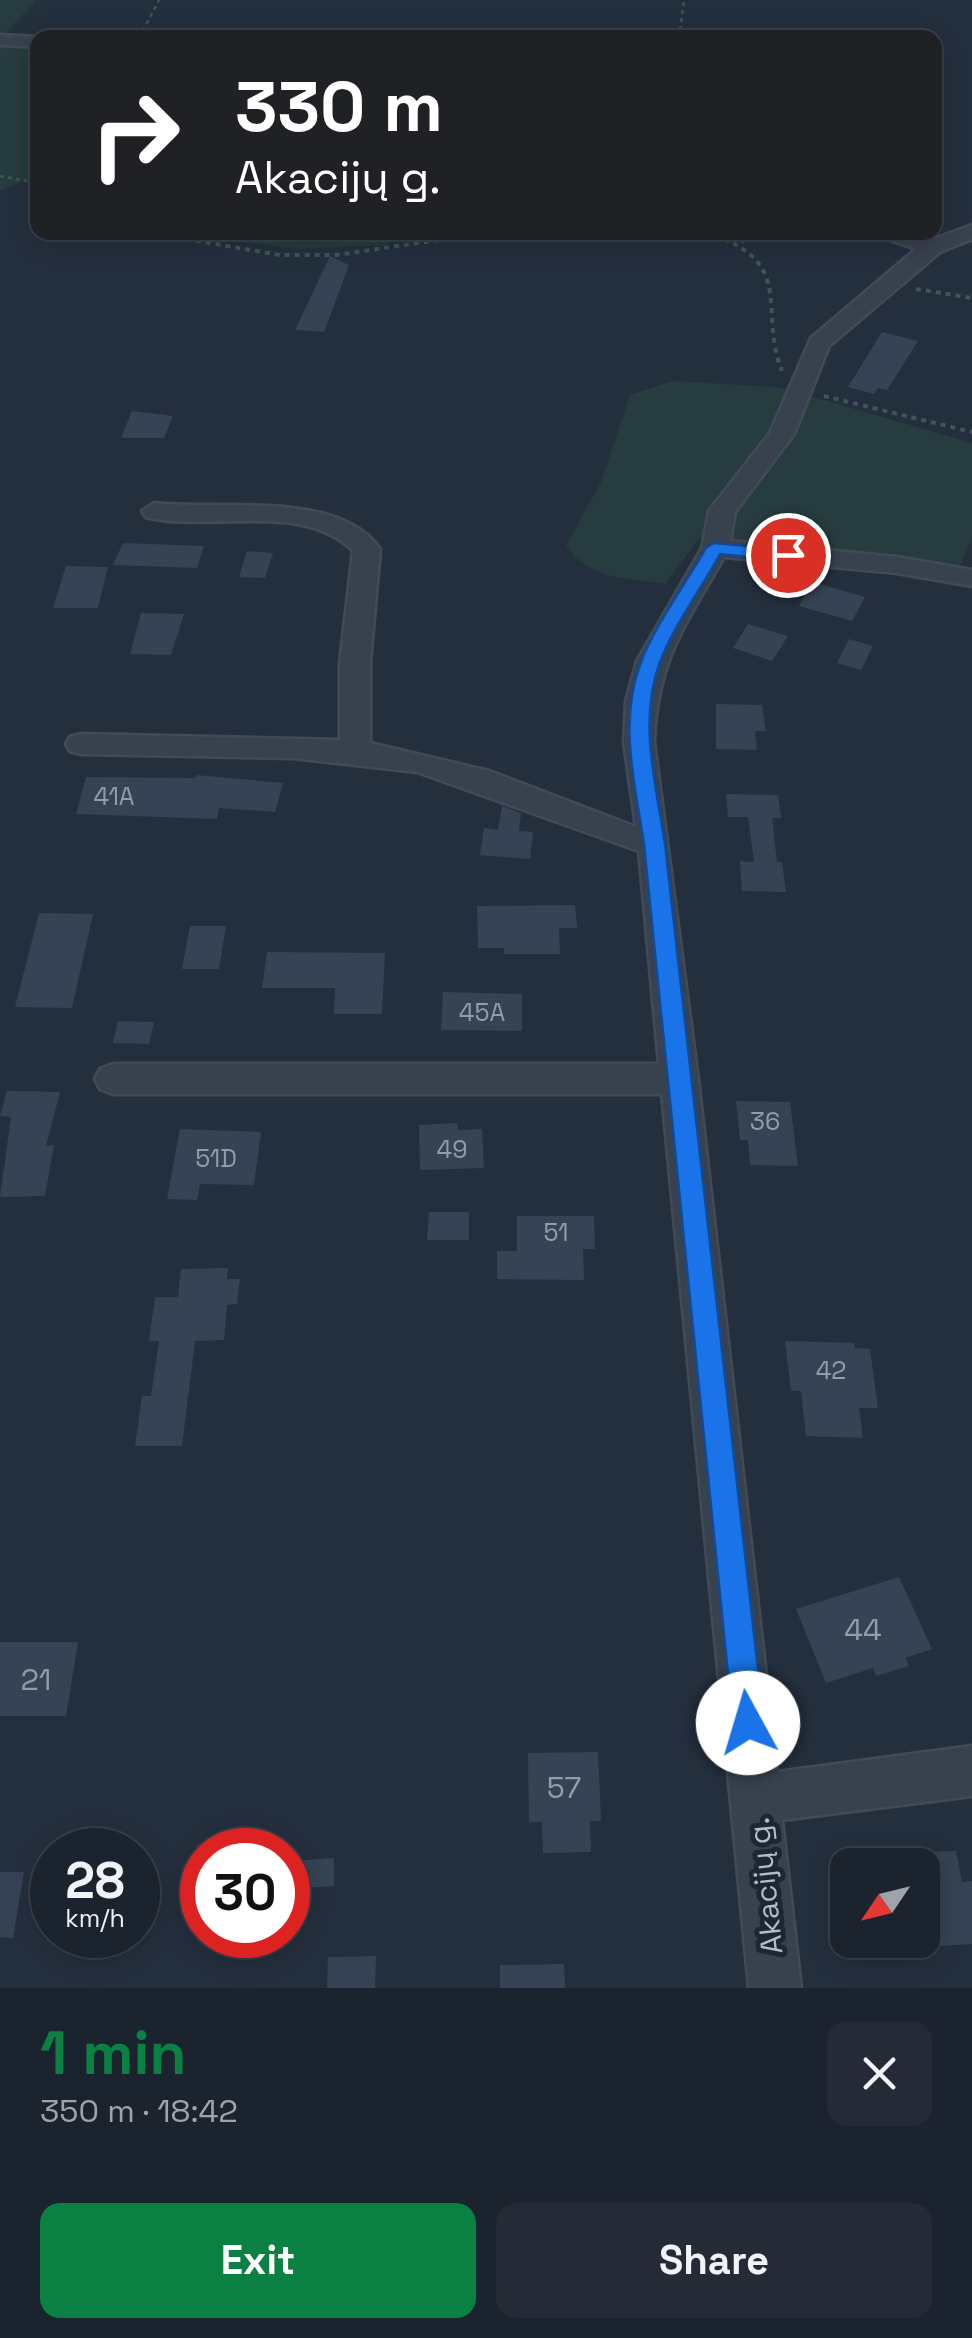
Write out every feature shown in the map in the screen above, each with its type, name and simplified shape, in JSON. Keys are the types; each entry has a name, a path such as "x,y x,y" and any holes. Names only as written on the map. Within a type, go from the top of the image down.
{"street":[{"path":"0,40 30,42"},
{"name":"Akacijų g.","path":"775,1988 680,1079 639,742 641,701 651,661 714,548 722,511 782,434 819,342 932,246 972,231"},
{"path":"908,240 932,246"},
{"path":"154,511 312,518 347,528 360,537 368,548 354,663 355,752"},
{"path":"714,548 897,566 972,578"},
{"path":"81,744 355,752 418,761 510,787 614,834 654,844"},
{"path":"113,1079 680,1079"},
{"path":"756,1799 972,1771"}],"path":[{"path":"144,30 158,0"},
{"path":"680,30 684,0"},
{"path":"0,176 30,182"},
{"path":"194,240 280,255 352,253 438,240"},
{"path":"723,240 746,245"},
{"path":"742,240 768,270 774,358 800,390 972,432"},
{"path":"884,284 972,298"}],"green space":[{"path":"0,0 37,0 2,36 30,42 30,178 0,191"},
{"path":"230,240 392,240 386,245 298,249"},
{"path":"673,381 779,387 972,443 972,538 960,566 699,538 665,584 610,575 585,565 566,545 601,482 630,395"}],"building":[{"path":"330,256 349,265 324,332 295,330"},
{"path":"882,332 918,341 887,390 878,388 874,394 848,387"},
{"path":"132,411 173,416 164,438 121,438"},
{"path":"123,543 204,546 197,568 113,565"},
{"path":"247,551 273,553 265,578 239,577"},
{"path":"66,566 108,567 98,608 53,608"},
{"path":"813,582 865,597 852,621 799,606"},
{"path":"141,613 184,614 171,655 130,654"},
{"path":"748,624 788,636 772,661 733,648"},
{"path":"849,639 873,646 861,670 837,663"},
{"path":"716,704 762,705 766,731 755,731 757,750 716,749"},
{"path":"196,775 283,783 275,812 219,808 217,819 76,814 86,777"},
{"path":"726,794 778,795 781,818 772,818 777,862 782,862 786,892 742,891 740,861 754,862 748,817 728,817"},
{"path":"502,806 521,813 519,831 533,832 530,859 480,855 484,828 498,830"},
{"path":"575,905 577,928 559,928 560,954 504,954 504,948 478,948 477,906"},
{"path":"39,913 93,914 72,1008 15,1007"},
{"path":"190,926 226,926 219,969 182,969"},
{"path":"267,952 385,953 382,1014 334,1014 335,988 262,988"},
{"path":"443,992 522,994 522,1031 441,1030"},
{"path":"118,1021 154,1022 149,1044 113,1043"},
{"path":"7,1091 60,1092 46,1146 54,1145 45,1196 0,1197 11,1117 0,1116"},
{"path":"736,1101 790,1102 798,1166 750,1165 748,1140 740,1140"},
{"path":"457,1123 458,1130 482,1129 484,1168 420,1170 419,1125"},
{"path":"180,1129 261,1132 254,1185 200,1184 197,1200 167,1199"},
{"path":"429,1212 469,1212 469,1240 427,1240"},
{"path":"517,1216 594,1216 595,1249 583,1249 584,1280 497,1279 497,1251 517,1251"},
{"path":"228,1268 227,1279 240,1279 237,1304 227,1305 224,1340 195,1341 182,1446 135,1446 142,1396 151,1396 159,1341 149,1341 155,1297 178,1297 181,1269"},
{"path":"785,1341 854,1343 855,1348 870,1349 878,1408 859,1408 863,1438 806,1436 801,1391 791,1391"},
{"path":"899,1577 932,1649 905,1658 909,1666 876,1676 873,1668 826,1683 796,1609"},
{"path":"0,1642 78,1642 66,1716 0,1716"},
{"path":"598,1752 601,1821 590,1821 591,1852 543,1853 542,1822 529,1822 528,1753"},
{"path":"940,1851 956,1851 962,1882 972,1881 972,1944 940,1946"},
{"path":"334,1858 334,1886 310,1888 310,1860"},
{"path":"0,1872 24,1872 13,1938 0,1937"},
{"path":"376,1956 375,1988 327,1988 328,1957"},
{"path":"564,1964 565,1988 500,1988 500,1965"}],"route":[{"path":"748,1723 654,844 639,742 641,701 651,661 714,548 788,555"}]}
